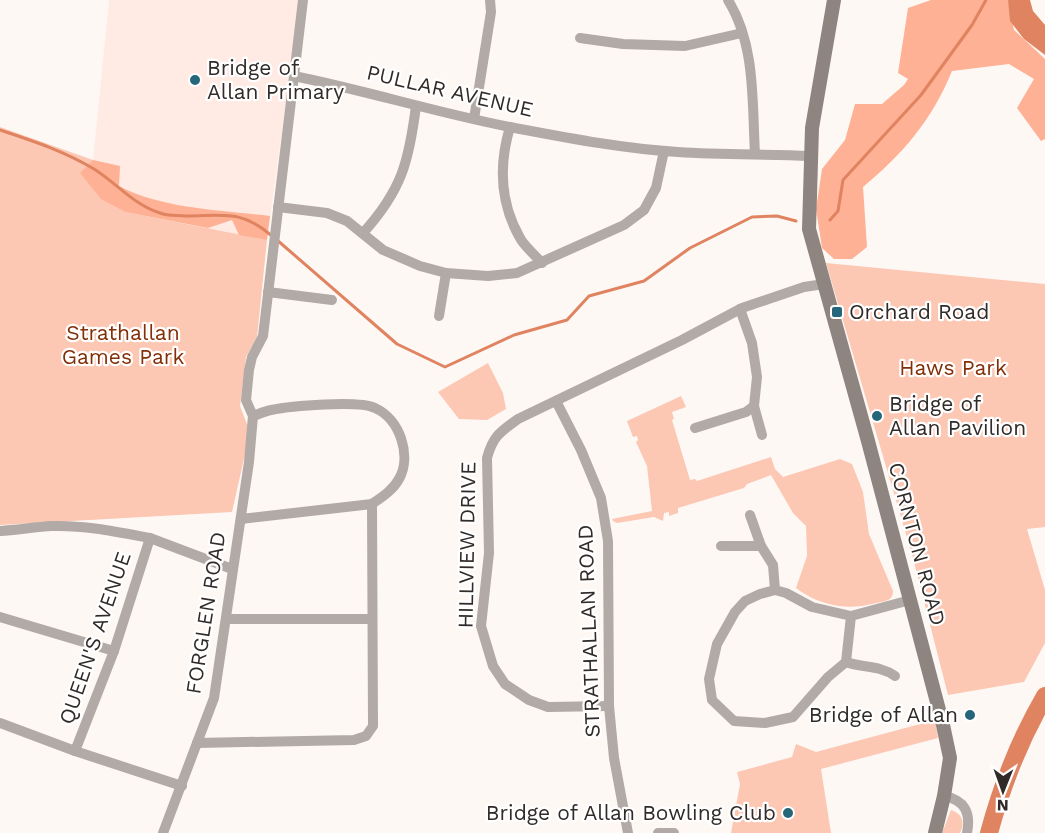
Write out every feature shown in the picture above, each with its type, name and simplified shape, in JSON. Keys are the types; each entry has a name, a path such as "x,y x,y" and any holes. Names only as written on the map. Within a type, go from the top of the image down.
{"main road":[{"name":"CORNTON ROAD","path":"834,0 818,89 810,156 809,229 940,710 950,758 935,833"}],"street":[{"path":"241,519 372,504 398,482 404,458 402,440 395,425 375,408 355,403 270,410 254,416 246,400 252,357 263,336 303,0"},
{"path":"474,119 491,12 490,0"},
{"path":"728,0 742,33 750,61 755,154"},
{"path":"580,38 622,44 685,46 742,33"},
{"name":"PULLAR AVENUE","path":"294,76 510,127 604,143 664,151 810,156"},
{"path":"363,233 380,214 401,180 410,147 416,106"},
{"path":"510,127 505,143 501,174 509,211 520,239 542,262"},
{"path":"278,207 327,213 347,221 383,250 420,266 446,273 489,276 517,273 624,225 644,210 656,188 664,151"},
{"path":"439,316 446,273"},
{"path":"556,401 740,309 804,287 824,284"},
{"path":"268,292 332,300"},
{"path":"740,309 752,343 757,377 754,406 762,435"},
{"name":"STRATHALLAN ROAD","path":"556,401 581,450 601,498 608,541 609,706 614,758 628,833"},
{"name":"HILLVIEW DRIVE","path":"556,401 518,419 498,433 491,444 487,458 489,553 480,626 493,666 505,684 529,700 548,707 609,706"},
{"path":"695,428 746,412 754,406"},
{"name":"FORGLEN ROAD","path":"163,833 214,698 227,620 254,416"},
{"path":"197,743 354,740 366,736 373,726 372,504"},
{"path":"750,515 760,546 773,565 775,590"},
{"path":"0,531 52,526 85,528 150,538 232,569"},
{"name":"QUEEN'S AVENUE","path":"75,751 114,651 150,538"},
{"path":"722,546 760,546"},
{"path":"851,616 846,662 828,677 793,717 765,723 734,721 712,700 709,679 717,644 735,612 745,601 775,590 786,593 812,607 851,616 909,600"},
{"path":"0,617 114,651"},
{"path":"227,620 372,620"},
{"path":"846,662 881,668 895,676"},
{"path":"0,723 75,751 182,786"},
{"path":"944,796 954,798 968,813 967,833"},
{"path":"658,833 674,833"}],"shaded area":[{"name":"Bridge of Allan Primary","path":"109,0 300,0 267,240 125,212 93,160"},
{"path":"931,0 1008,0 1014,30 1045,59 1045,139 1041,141 1017,108 1034,79 1009,64 952,71 926,121 891,162 863,187 867,247 852,259 834,259 822,248 816,209 822,169 845,140 855,104 882,104 908,79 898,73 908,8"},
{"path":"1008,0 1030,0 1033,11 1045,25 1045,55 1024,39 1010,21"},
{"path":"93,160 120,166 119,186 154,200 270,216 267,240 239,235 232,220 208,228 125,212 102,200 80,173"}],"green space":[{"name":"Strathallan Games Park","path":"0,127 93,160 102,200 125,212 267,240 257,337 246,357 240,406 250,432 232,512 0,525"},
{"name":"Haws Park","path":"826,263 1045,284 1045,527 1027,529 1045,590 1045,643 1024,682 948,695 913,558"},
{"path":"488,363 503,393 506,409 487,420 459,419 438,392"},
{"path":"681,396 686,407 672,412 674,419 672,420 690,480 697,481 771,457 775,469 783,477 840,459 852,464 863,492 869,534 893,591 890,599 845,607 824,603 796,588 807,556 806,526 793,513 771,475 747,484 744,488 678,508 678,513 669,516 669,512 664,513 663,521 654,517 617,523 613,521 612,519 652,511 647,466 636,442 637,436 633,437 627,421"},
{"path":"935,720 938,738 821,769 831,833 731,833 740,784 737,772 792,757 796,744 816,752"},
{"path":"951,810 960,816 963,822 962,829 960,833 942,833"}],"waterway":[{"path":"830,220 838,211 843,180 921,95 972,25 986,0"},
{"path":"0,130 48,147 83,163 103,175 143,206 163,214 221,215 241,218 251,221 272,236"},
{"path":"277,240 397,344 445,367 514,335 567,320 589,296 644,281 690,248 752,217 777,216 796,221"},
{"path":"989,833 1013,763 1045,696"}],"place":[{"name":"Bridge of Allan Primary","path":"195,80"},
{"name":"Orchard Road","path":"837,312"},
{"name":"Bridge of Allan Pavilion","path":"877,416"},
{"name":"Bridge of Allan","path":"970,715"},
{"name":"Bridge of Allan Bowling Club","path":"788,813"}]}
